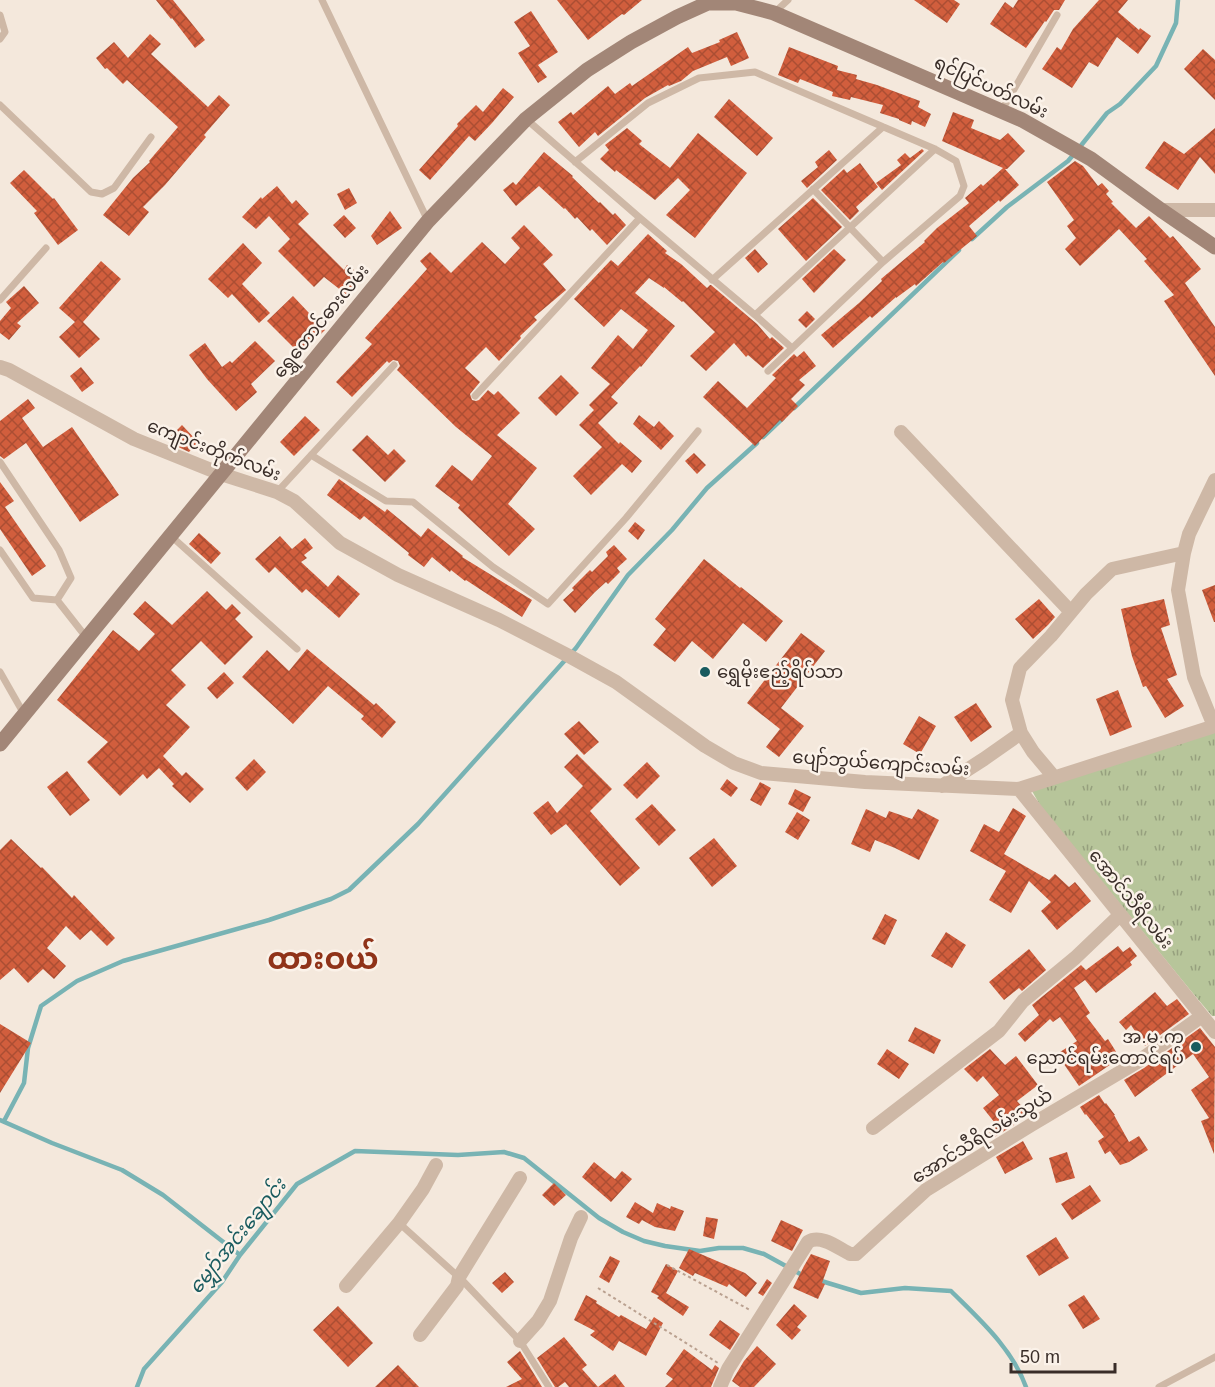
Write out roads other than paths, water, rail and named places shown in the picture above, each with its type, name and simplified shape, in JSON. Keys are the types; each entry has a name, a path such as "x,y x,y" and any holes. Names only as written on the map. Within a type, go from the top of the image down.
{"street":[{"name":"ရွှေတောင်ဓားလမ်း","path":"0,744 428,221 526,119 587,70 631,42 708,3 733,1"},
{"name":"ရင်ပြင်ပတ်လမ်း","path":"733,1 774,13 1022,120 1091,159 1214,245"},
{"path":"1161,210 1215,210"},
{"name":"ကျောင်းတိုက်လမ်း","path":"0,367 134,439 221,474 277,492 294,501 340,543 399,575 499,620 569,656"},
{"path":"901,432 1071,612"},
{"path":"1214,726 1194,677 1179,590 1189,534 1215,480"},
{"path":"1054,777 1033,752 1021,733 1012,700 1020,668 1051,636 1086,594 1112,569 1184,553"},
{"name":"ပျော်ဘွယ်ကျောင်းလမ်း","path":"569,656 616,682 705,746 734,763 761,773 864,782 1019,789 1214,726"},
{"path":"942,786 1021,733"},
{"name":"အောင်သီရိလမ်း","path":"1019,789 1215,1032"},
{"path":"873,1128 999,1031 1023,1001 1075,958 1120,915"},
{"name":"အောင်သီရိလမ်းသွယ်","path":"720,1387 728,1369 760,1316 808,1242 814,1238 820,1239 850,1254 856,1254 926,1190 1139,1061 1202,1016"},
{"path":"346,1286 399,1223 423,1189 436,1165"},
{"path":"420,1335 457,1286 459,1277 520,1178"},
{"path":"520,1341 538,1321 550,1301 571,1238 581,1217"}],"lane":[{"path":"322,0 428,221"},
{"path":"774,13 788,0"},
{"path":"0,15 5,32 0,39"},
{"path":"1002,110 1057,15"},
{"path":"575,162 648,103 699,78 755,72 935,149 956,161 964,186 960,196 883,262 768,371"},
{"path":"0,105 91,192 102,194 114,188 151,137"},
{"path":"526,119 791,347"},
{"path":"712,280 883,127"},
{"path":"755,315 935,149"},
{"path":"813,189 883,262"},
{"path":"475,396 640,218"},
{"path":"0,300 46,248"},
{"path":"277,492 393,365"},
{"path":"311,455 386,501 413,502 493,567 548,604 626,518 698,431"},
{"path":"0,462 59,550 71,579 57,600"},
{"path":"171,536 297,649"},
{"path":"0,550 33,598 57,600 87,638"},
{"path":"0,672 24,714"},
{"path":"399,1223 459,1277 520,1341 549,1387"},
{"path":"1159,1387 1215,1357"}],"waterway":[{"path":"1079,148 1107,113 1120,104 1156,66 1176,23 1178,0"},
{"path":"972,239 1007,207 1074,154"},
{"path":"794,408 959,250"},
{"path":"763,437 783,418"},
{"path":"4,1121 24,1083 28,1048 41,1006 77,981 123,961 269,920 331,899 349,890 418,824 576,648 628,575 672,530 707,488 757,443"},
{"path":"0,1120 122,1170 163,1195 240,1255"},
{"name":"မျှော်အင်းချောင်း","path":"137,1387 144,1369 222,1282 240,1255 297,1184 355,1151 458,1155 504,1152 524,1158 599,1218 644,1241 700,1251 743,1248 764,1254 804,1276"},
{"name":"မျှော်အင်းချောင်း","path":"818,1280 861,1293 905,1288 951,1291 1004,1347 1026,1387"}],"place":[{"name":"ရွှေမိုးဧည့်ရိပ်သာ","path":"705,672"},
{"name":"အ.မ.က ညောင်ရမ်းတောင်ရပ်","path":"1196,1047"}],"district":[{"name":"ထားဝယ်","path":"323,959"}]}
